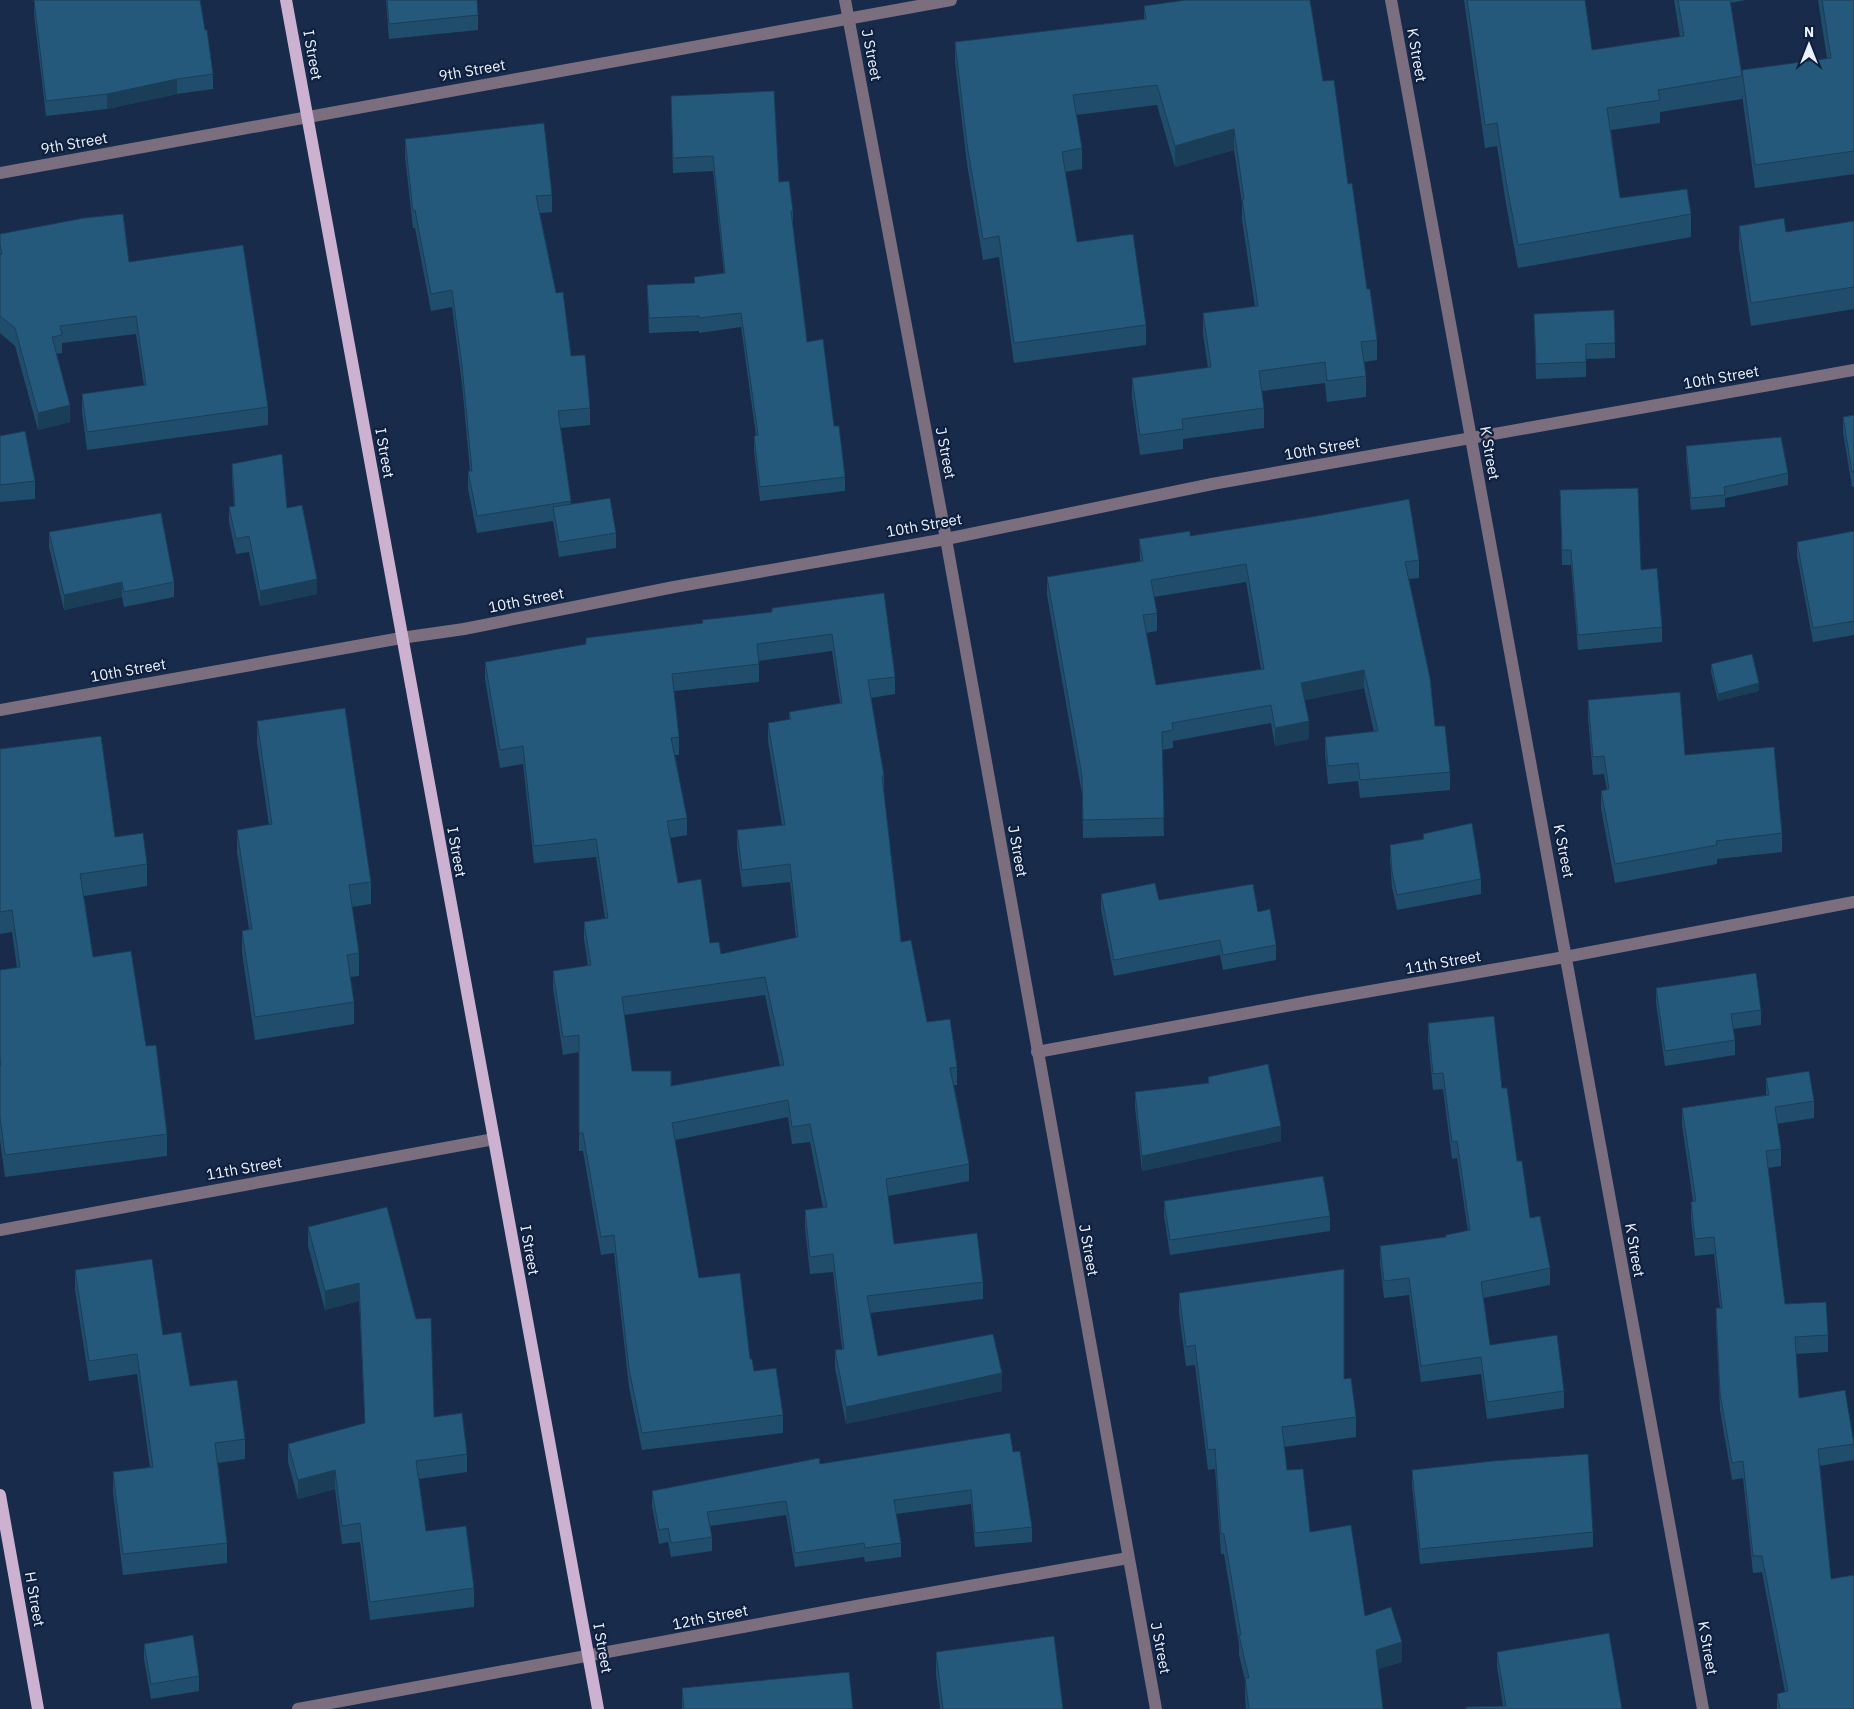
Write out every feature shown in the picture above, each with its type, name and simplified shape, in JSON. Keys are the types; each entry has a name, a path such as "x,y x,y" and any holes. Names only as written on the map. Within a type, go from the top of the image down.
{"main road":[{"name":"I Street","path":"286,0 598,1709"},
{"name":"H Street","path":"0,1495 38,1709"}],"street":[{"name":"J Street","path":"845,0 946,539 1156,1709"},
{"name":"9th Street","path":"0,173 951,0"},
{"name":"K Street","path":"1391,0 1703,1709"},
{"name":"10th Street","path":"0,710 401,638 464,629 674,587 946,539 1212,484 1854,370"},
{"name":"11th Street","path":"1037,1052 1565,957 1854,902"},
{"name":"11th Street","path":"0,1230 494,1139"},
{"name":"12th Street","path":"298,1709 1128,1558"}],"building":[{"path":"34,0 200,0 205,30 207,30 213,74 177,79 107,94 46,101"},
{"path":"387,0 477,0 478,15 389,24"},
{"path":"1186,0 1310,0 1323,81 1334,80 1348,184 1352,183 1367,289 1370,289 1377,340 1361,342 1366,376 1327,381 1325,362 1259,371 1264,408 1182,419 1183,429 1140,435 1132,378 1211,367 1203,313 1258,306 1234,129 1175,146 1157,85 1073,95 1082,148 1062,152 1077,242 1133,234 1146,325 1014,343 999,236 983,239 967,144 955,42 1146,19 1144,6"},
{"path":"1467,0 1585,0 1592,50 1684,36 1678,0 1730,0 1742,76 1658,90 1660,100 1607,108 1620,198 1687,189 1691,214 1518,245 1497,123 1485,125"},
{"path":"1822,0 1854,0 1854,151 1755,165 1742,70 1831,58"},
{"path":"774,91 779,182 789,181 807,342 823,339 834,426 839,426 845,477 760,487 754,436 758,435 741,313 699,318 699,316 649,318 647,285 695,283 694,277 725,273 713,156 673,158 671,96"},
{"path":"544,123 552,195 536,196 556,293 563,292 571,356 585,355 590,408 558,411 571,501 477,516 468,471 472,471 462,366 452,290 431,294 415,210 413,211 405,139"},
{"path":"123,214 129,262 243,245 268,407 87,432 82,394 146,385 136,316 60,326 62,335 52,337 70,405 38,413 15,328 0,316 0,254 2,254 0,234 84,218"},
{"path":"1784,218 1786,232 1854,221 1854,287 1751,303 1739,226"},
{"path":"1614,310 1615,343 1586,344 1586,362 1536,364 1534,314"},
{"path":"1854,415 1854,472 1852,472 1843,417"},
{"path":"25,431 35,481 0,485 0,436"},
{"path":"1781,437 1788,473 1724,487 1725,495 1691,498 1686,446"},
{"path":"282,454 287,508 302,505 317,579 260,591 249,536 236,539 229,507 235,506 232,464"},
{"path":"1638,488 1641,570 1657,568 1662,627 1578,635 1571,550 1562,550 1560,490"},
{"path":"610,498 616,533 559,542 553,507"},
{"path":"1409,499 1419,560 1405,562 1430,678 1435,726 1445,726 1450,772 1360,780 1358,763 1328,766 1325,737 1378,731 1364,670 1301,683 1309,721 1275,728 1271,705 1172,723 1173,730 1162,732 1164,818 1083,820 1082,776 1047,577 1143,561 1139,539 1190,531 1190,536","holes":["1246,564 1264,669 1156,685 1143,615 1157,613 1151,580"]},
{"path":"161,513 174,582 124,592 122,582 64,595 49,532"},
{"path":"1854,531 1854,621 1813,628 1797,542"},
{"path":"884,593 895,677 868,680 884,776 882,776 901,942 911,940 927,1022 950,1019 957,1067 950,1068 969,1164 886,1179 894,1244 977,1233 983,1282 867,1296 878,1356 993,1334 1002,1373 846,1407 835,1350 844,1349 833,1254 810,1257 805,1210 827,1207 810,1124 792,1127 788,1100 672,1123 699,1278 740,1273 750,1359 752,1359 754,1371 776,1368 783,1415 642,1433 629,1369 614,1235 601,1237 583,1133 579,1133 579,1035 563,1037 553,971 591,965 584,922 608,918 596,839 534,846 523,746 500,750 485,662 586,644 586,638 703,623 702,620 772,612 772,608","holes":["832,634 842,703 789,712 791,719 768,723 785,825 737,830 742,870 790,864 798,937 721,954 719,942 710,943 701,879 678,883 667,821 687,818 671,738 679,737 672,674 759,664 757,644","765,977 784,1065 671,1086 671,1071 632,1071 622,997"]},
{"path":"1752,654 1759,683 1718,694 1711,664"},
{"path":"1680,692 1685,755 1774,747 1782,833 1716,841 1717,845 1615,864 1601,791 1609,789 1604,756 1593,757 1588,700"},
{"path":"345,708 371,882 349,885 359,953 347,955 354,1002 255,1017 242,931 252,929 237,830 272,824 257,721"},
{"path":"101,736 115,837 143,833 147,864 80,874 93,957 131,951 146,1046 156,1045 167,1134 5,1155 0,1117 0,970 20,967 12,910 0,912 0,749"},
{"path":"1472,823 1481,879 1397,895 1392,872 1390,845 1424,839 1423,834"},
{"path":"1155,883 1159,900 1253,884 1258,912 1270,909 1276,945 1223,955 1220,940 1114,960 1101,894"},
{"path":"1756,973 1761,1010 1731,1014 1735,1040 1665,1051 1656,988"},
{"path":"1494,1016 1502,1088 1507,1088 1517,1161 1522,1161 1530,1218 1540,1216 1550,1268 1481,1282 1490,1345 1557,1335 1564,1391 1487,1402 1481,1357 1421,1366 1409,1278 1384,1281 1380,1246 1446,1237 1446,1235 1470,1230 1457,1141 1452,1142 1443,1073 1433,1074 1428,1023"},
{"path":"1268,1064 1281,1126 1142,1156 1135,1092 1209,1083 1208,1077"},
{"path":"1809,1071 1814,1101 1775,1107 1781,1149 1766,1151 1785,1304 1826,1302 1828,1335 1795,1337 1799,1398 1845,1390 1854,1444 1818,1449 1831,1579 1854,1575 1854,1709 1780,1709 1777,1694 1788,1691 1762,1556 1753,1556 1743,1461 1732,1463 1720,1393 1716,1308 1722,1308 1714,1237 1695,1239 1691,1202 1696,1201 1682,1108 1769,1095 1766,1078"},
{"path":"1323,1176 1330,1216 1170,1240 1164,1201"},
{"path":"387,1207 416,1319 431,1318 434,1417 462,1413 467,1454 416,1461 426,1531 466,1526 474,1588 370,1602 360,1523 342,1526 335,1470 298,1480 288,1444 365,1423 359,1283 325,1291 308,1227"},
{"path":"152,1259 163,1335 181,1332 190,1386 237,1380 245,1439 215,1443 227,1543 123,1554 113,1472 153,1467 137,1354 89,1361 75,1270"},
{"path":"1344,1269 1344,1379 1351,1378 1356,1417 1282,1427 1287,1470 1303,1469 1310,1532 1351,1525 1365,1616 1391,1607 1402,1642 1376,1650 1383,1709 1249,1709 1245,1678 1249,1678 1239,1635 1241,1635 1224,1534 1221,1534 1215,1449 1208,1450 1195,1345 1186,1347 1179,1293"},
{"path":"1010,1433 1013,1452 1020,1451 1032,1527 975,1533 971,1490 894,1500 901,1543 865,1548 864,1543 795,1553 786,1501 707,1512 712,1537 671,1543 668,1528 659,1530 652,1491 819,1458 820,1464"},
{"path":"1588,1454 1593,1532 1420,1549 1412,1470 1493,1461"},
{"path":"1609,1633 1622,1709 1466,1709 1466,1707 1506,1706 1497,1652"},
{"path":"193,1635 199,1676 151,1684 144,1644"},
{"path":"1054,1636 1063,1709 943,1709 936,1652"},
{"path":"849,1672 853,1709 684,1709 682,1688"}]}
